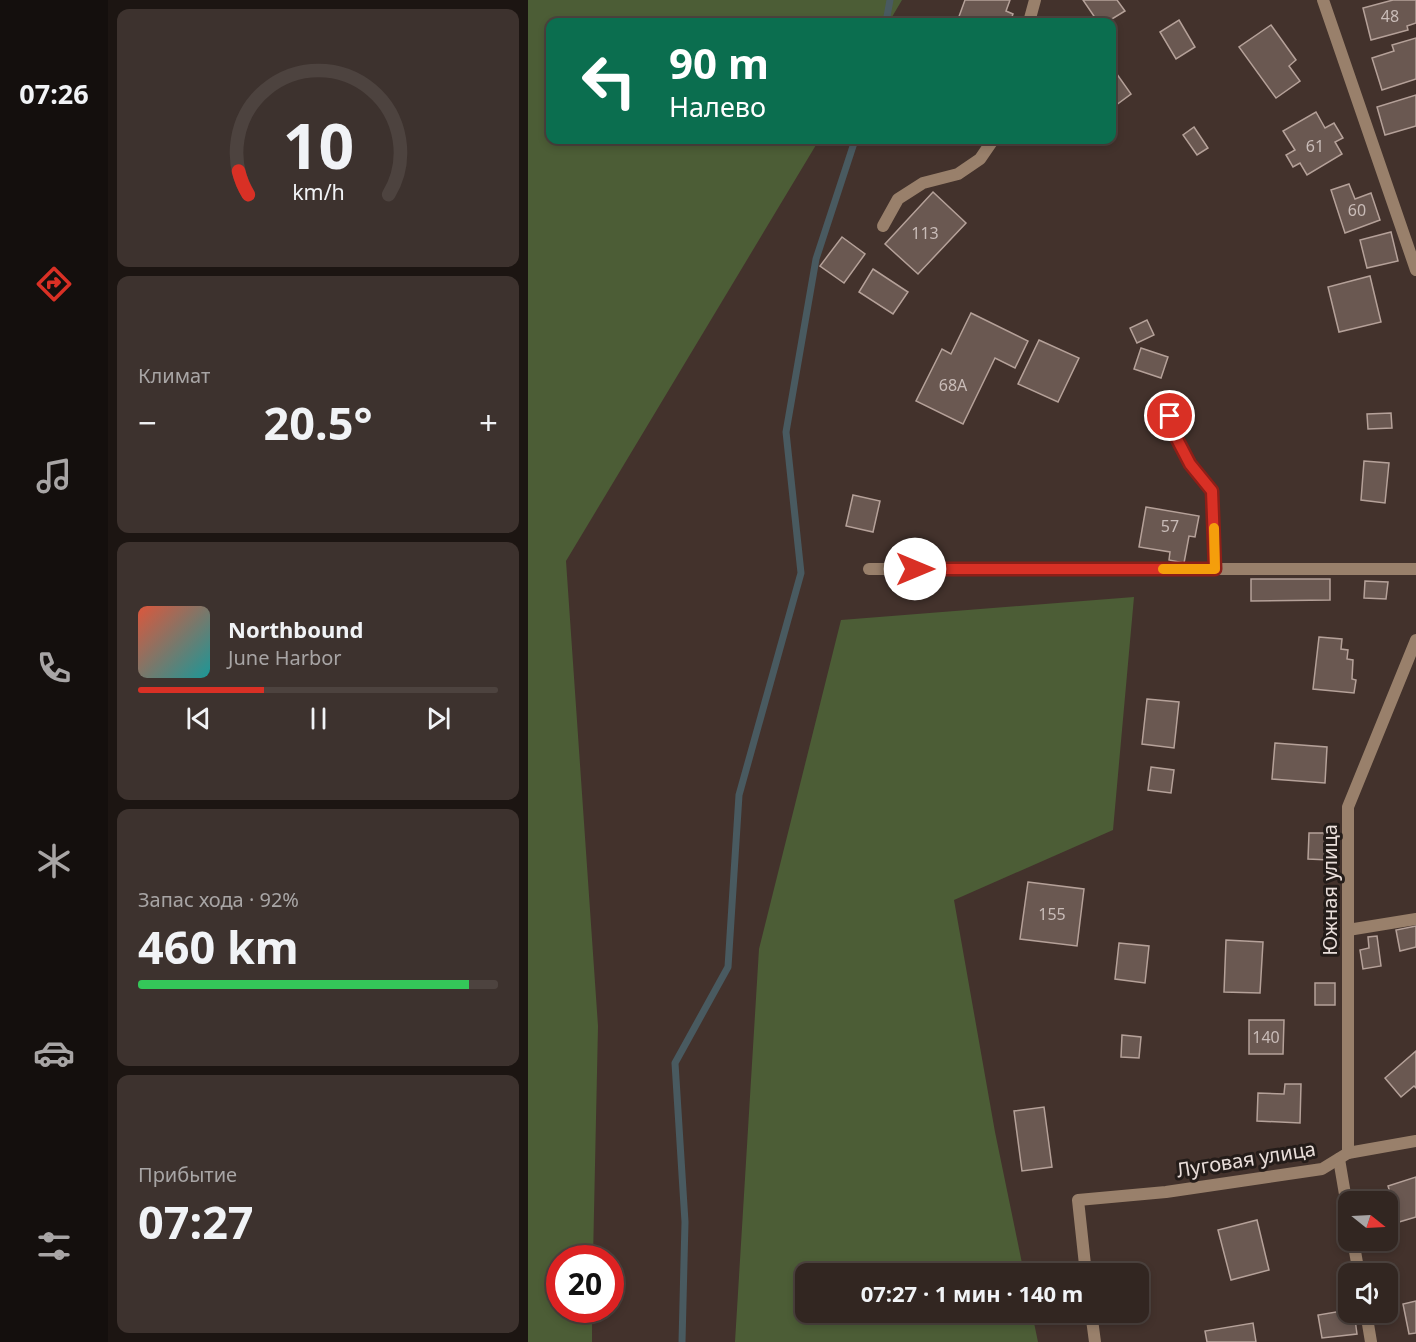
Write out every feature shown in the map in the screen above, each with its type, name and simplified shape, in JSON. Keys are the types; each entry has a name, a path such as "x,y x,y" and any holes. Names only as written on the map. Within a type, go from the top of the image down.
{"street":[{"path":"1030,18 1035,0"},
{"path":"1323,0 1416,270"},
{"path":"883,226 898,198 923,183 958,174 980,159 990,144"},
{"path":"1170,416 1177,439 1190,464 1212,491 1215,569"},
{"path":"869,569 1416,570"},
{"name":"Южная улица","path":"1346,1191 1344,1156 1348,807 1416,640"},
{"path":"1348,930 1416,919"},
{"name":"Луговая улица","path":"1085,1263 1078,1200 1166,1191 1322,1169 1344,1156 1416,1141"},
{"path":"1092,1323 1095,1342"},
{"path":"1368,1323 1371,1342"}],"green space":[{"path":"528,0 902,0 891,18 546,18 546,144 817,144 566,561 598,1026 593,1245 546,1245 546,1323 592,1323 592,1342 528,1342"},
{"path":"1134,597 1113,830 954,900 995,1132 1022,1263 795,1263 795,1323 1034,1323 1038,1342 735,1342 759,949 841,620"}],"building":[{"path":"965,0 1010,0 1006,11 1013,14 1012,18 958,18"},
{"path":"1083,0 1117,0 1125,11 1114,18 1095,18"},
{"path":"1393,0 1416,0 1416,23 1407,26 1408,30 1371,40 1363,8"},
{"path":"1179,20 1195,47 1176,59 1160,32"},
{"path":"1271,25 1296,60 1289,66 1300,81 1276,98 1239,47"},
{"path":"1416,38 1416,79 1382,90 1372,58 1394,51 1392,45"},
{"path":"1116,73 1131,94 1116,105"},
{"path":"1416,95 1416,126 1385,135 1377,107"},
{"path":"1316,112 1325,128 1334,123 1343,138 1335,142 1342,154 1307,175 1300,163 1293,167 1286,155 1295,150 1283,131"},
{"path":"1194,127 1208,148 1197,155 1183,135"},
{"path":"1349,184 1355,199 1371,193 1380,220 1345,233 1331,190"},
{"path":"933,192 966,223 918,274 885,244"},
{"path":"1391,232 1398,261 1367,268 1360,240"},
{"path":"842,237 865,254 844,283 820,266"},
{"path":"873,269 908,292 893,314 859,292"},
{"path":"1370,276 1381,322 1339,332 1328,287"},
{"path":"971,313 1028,341 1015,368 995,358 963,424 916,401 942,349 951,354"},
{"path":"1147,320 1154,335 1137,343 1130,328"},
{"path":"1039,340 1079,358 1058,402 1018,384"},
{"path":"1141,348 1168,357 1161,378 1134,369"},
{"path":"1391,413 1392,428 1368,429 1367,414"},
{"path":"1364,461 1389,463 1385,503 1361,500"},
{"path":"853,495 880,501 873,532 846,526"},
{"path":"1146,507 1199,516 1195,537 1189,536 1184,563 1169,560 1170,552 1139,547"},
{"path":"1251,579 1330,579 1330,600 1251,601"},
{"path":"1365,581 1388,582 1386,599 1364,598"},
{"path":"1319,637 1342,639 1341,649 1348,650 1347,659 1353,660 1352,679 1356,680 1354,693 1313,689"},
{"path":"1147,699 1179,702 1174,748 1142,744"},
{"path":"1275,743 1327,747 1325,783 1272,779"},
{"path":"1151,767 1174,770 1171,793 1148,790"},
{"path":"1309,833 1330,833 1329,860 1308,859"},
{"path":"1028,882 1084,889 1077,946 1020,939"},
{"path":"1416,926 1416,947 1400,951 1396,930"},
{"path":"1377,936 1381,966 1363,969 1360,950 1369,948 1368,937"},
{"path":"1226,940 1263,942 1260,993 1224,992"},
{"path":"1119,943 1149,946 1145,983 1115,979"},
{"path":"1315,983 1335,983 1335,1005 1315,1005"},
{"path":"1249,1020 1284,1020 1283,1054 1249,1054"},
{"path":"1122,1035 1141,1037 1139,1058 1121,1057"},
{"path":"1416,1051 1416,1088 1414,1086 1401,1097 1385,1078"},
{"path":"1285,1084 1301,1084 1300,1123 1257,1121 1258,1093 1284,1094"},
{"path":"1044,1107 1052,1167 1022,1171 1014,1111"},
{"path":"1416,1177 1416,1217 1399,1222 1398,1191 1390,1191 1388,1186"},
{"path":"1257,1220 1269,1270 1231,1280 1218,1230"},
{"path":"1416,1301 1416,1333 1409,1334 1403,1304"},
{"path":"1338,1312 1338,1323 1356,1323 1357,1334 1322,1338 1318,1315"},
{"path":"1253,1323 1256,1342 1207,1342 1205,1331"}],"waterway":[{"path":"887,18 890,0"},
{"path":"682,1342 685,1222 675,1063 728,967 739,795 801,573 786,432 816,259 854,144"}],"slow traffic":[{"path":"1163,569 1215,569 1214,528"}],"route":[{"path":"915,569 1215,569 1212,491 1190,464 1177,439 1170,416"}]}
